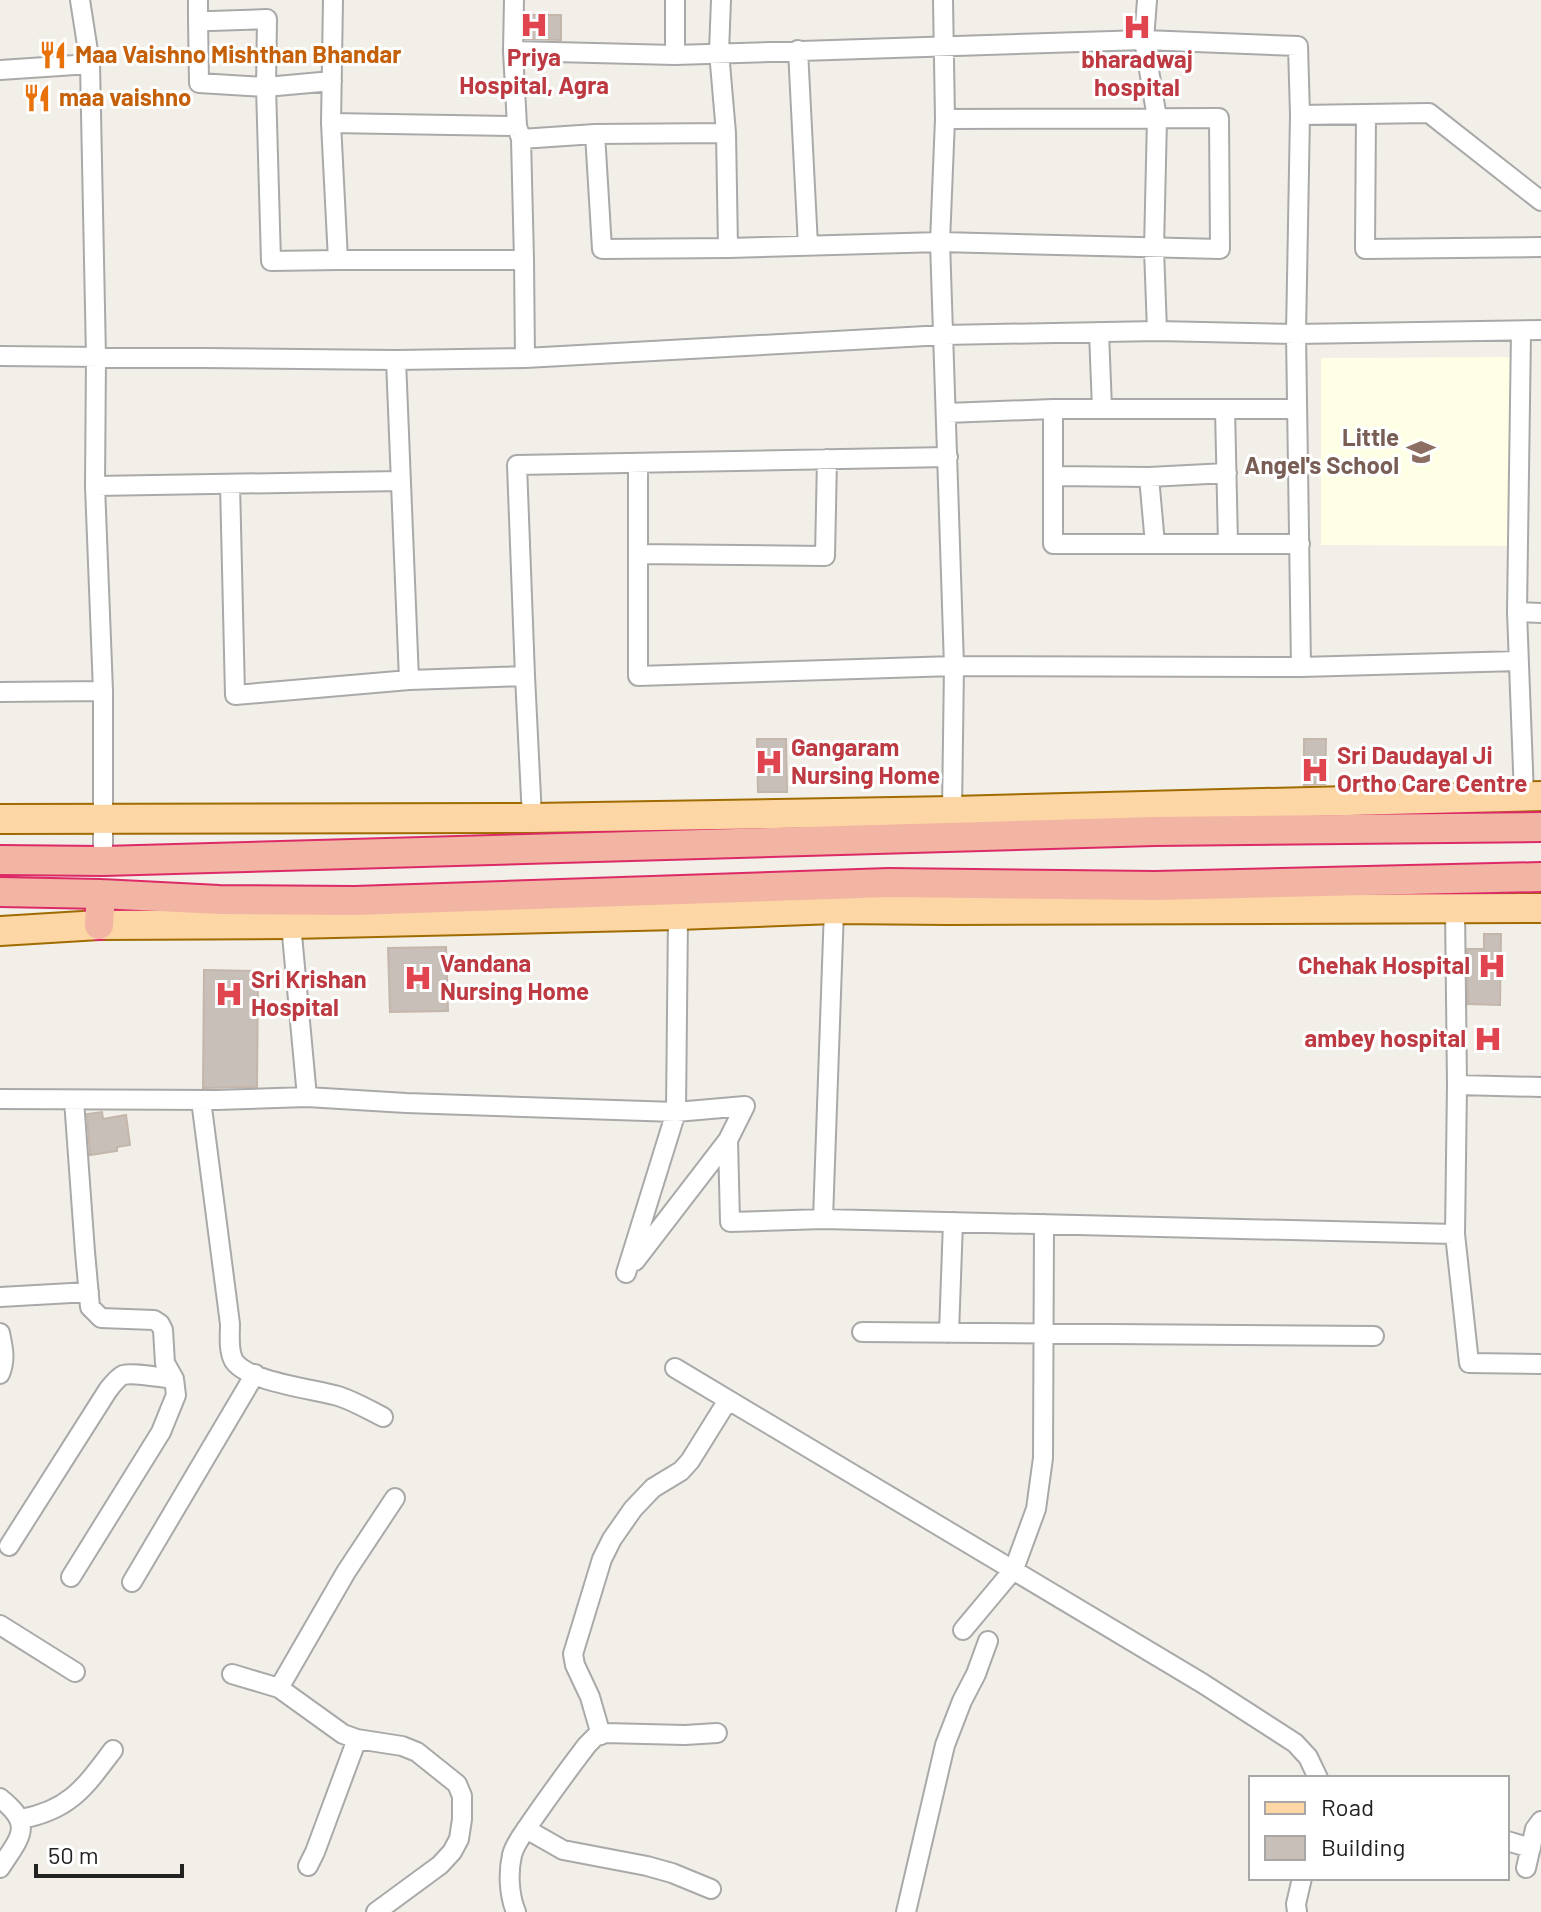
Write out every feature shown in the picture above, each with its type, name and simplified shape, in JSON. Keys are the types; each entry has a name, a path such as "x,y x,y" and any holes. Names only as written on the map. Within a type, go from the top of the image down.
{"highway":[{"path":"0,860 103,861 952,823 1155,831 1541,827"},
{"path":"0,892 219,900 355,901 889,883 1155,886 1541,877"},
{"path":"99,925 101,894"}],"main road":[{"path":"0,819 532,818 952,823 1532,796"},
{"path":"0,931 99,925 291,924 834,909 1541,908"}],"street":[{"path":"80,0 90,64 96,357 95,486 103,691 103,861"},
{"path":"198,0 199,83 266,87 332,81"},
{"path":"262,0 267,19 271,261 524,260"},
{"path":"333,0 331,123 338,260"},
{"path":"514,0 513,51 519,132 525,358"},
{"path":"675,0 675,55"},
{"path":"721,0 719,52 726,133 728,248"},
{"path":"943,0 945,119 940,242 954,666 952,823"},
{"path":"1147,0 1144,40 1157,118 1154,249 1157,331"},
{"path":"198,19 267,19"},
{"path":"513,51 675,55 1144,40 1298,46 1300,115 1296,334 1301,667"},
{"path":"798,50 808,246"},
{"path":"0,70 90,64"},
{"path":"1300,115 1429,113 1541,201"},
{"path":"1366,114 1365,249 1541,247"},
{"path":"595,134 602,249 940,242 1220,249 1219,118 945,119"},
{"path":"331,123 595,134 726,133"},
{"path":"0,356 396,360 525,358 944,335 1541,330"},
{"path":"1099,332 1102,409"},
{"path":"1521,332 1518,661 1532,796"},
{"path":"396,360 409,680"},
{"path":"947,413 1053,409 1297,409"},
{"path":"1053,409 1053,544 1300,544"},
{"path":"1225,409 1228,544"},
{"path":"532,818 517,465 948,457"},
{"path":"638,554 825,556 827,459"},
{"path":"638,463 638,676 954,666 1301,667 1518,661"},
{"path":"1053,476 1149,477 1227,473"},
{"path":"1149,477 1155,544"},
{"path":"95,486 401,481"},
{"path":"230,484 235,695 409,680 525,676"},
{"path":"1517,612 1541,613"},
{"path":"0,692 103,691"},
{"path":"823,1219 834,909"},
{"path":"1455,909 1455,1234 1469,1363 1541,1364"},
{"path":"0,1099 307,1097 676,1112 745,1106 728,1140 626,1273 676,1112 678,915"},
{"path":"291,924 307,1097"},
{"path":"1457,1085 1541,1087"},
{"path":"71,1577 161,1432 176,1395 174,1379 165,1363 160,1324 154,1320 101,1318 90,1307 74,1100"},
{"path":"201,1100 230,1324 231,1355 235,1363 278,1383 338,1396 383,1417"},
{"path":"728,1140 730,1222 823,1219 1455,1234"},
{"path":"949,1333 953,1222"},
{"path":"963,1630 1014,1569 1036,1509 1043,1458 1044,1224"},
{"path":"0,1297 89,1292"},
{"path":"862,1332 1374,1336"},
{"path":"0,1374 5,1354 1,1343"},
{"path":"675,1368 1239,1706 1295,1743 1308,1757 1317,1776"},
{"path":"132,1582 255,1374"},
{"path":"9,1546 115,1381 131,1375 174,1379"},
{"path":"601,1735 573,1654 602,1559 633,1509 653,1488 681,1471 690,1461 728,1400"},
{"path":"279,1688 346,1572 395,1498"},
{"path":"0,1625 75,1672"},
{"path":"906,1912 945,1745 988,1641"},
{"path":"232,1674 279,1688 343,1734 417,1752 457,1784 462,1796 459,1839 452,1852 440,1865 376,1912"},
{"path":"516,1912 510,1871 516,1845 595,1737 717,1733"},
{"path":"308,1866 357,1739"},
{"path":"21,1819 52,1811 68,1802 89,1782 113,1750"},
{"path":"0,1798 21,1819 21,1831 0,1868"},
{"path":"1526,1868 1535,1829 1541,1821"},
{"path":"526,1829 563,1850 647,1866 711,1889"},
{"path":"1509,1842 1531,1848"},
{"path":"1297,1912 1302,1880"}],"shaded area":[{"name":"Little Angel's School","path":"1523,357 1522,546 1321,545 1321,358"}],"building":[{"path":"526,15 561,15 561,40 525,39"},
{"path":"757,739 786,739 787,792 758,792"},
{"path":"1304,739 1326,739 1325,784 1304,785"},
{"path":"1484,934 1501,934 1500,1005 1468,1004 1467,949 1484,949"},
{"path":"446,947 448,1011 390,1012 388,948"},
{"path":"204,970 258,971 257,1087 203,1088"},
{"path":"102,1112 103,1119 126,1115 130,1145 117,1147 117,1151 90,1155 87,1114"}],"place":[{"name":"Priya Hospital, Agra","path":"534,25"},
{"name":"bharadwaj hospital","path":"1137,27"},
{"name":"Maa Vaishno Mishthan Bhandar","path":"53,55"},
{"name":"maa vaishno","path":"37,98"},
{"name":"Little Angel's School","path":"1421,452"},
{"name":"Gangaram Nursing Home","path":"769,762"},
{"name":"Sri Daudayal Ji Ortho Care Centre","path":"1315,770"},
{"name":"Chehak Hospital","path":"1492,966"},
{"name":"Vandana Nursing Home","path":"418,978"},
{"name":"Sri Krishan Hospital","path":"229,994"},
{"name":"ambey hospital","path":"1488,1039"}]}
